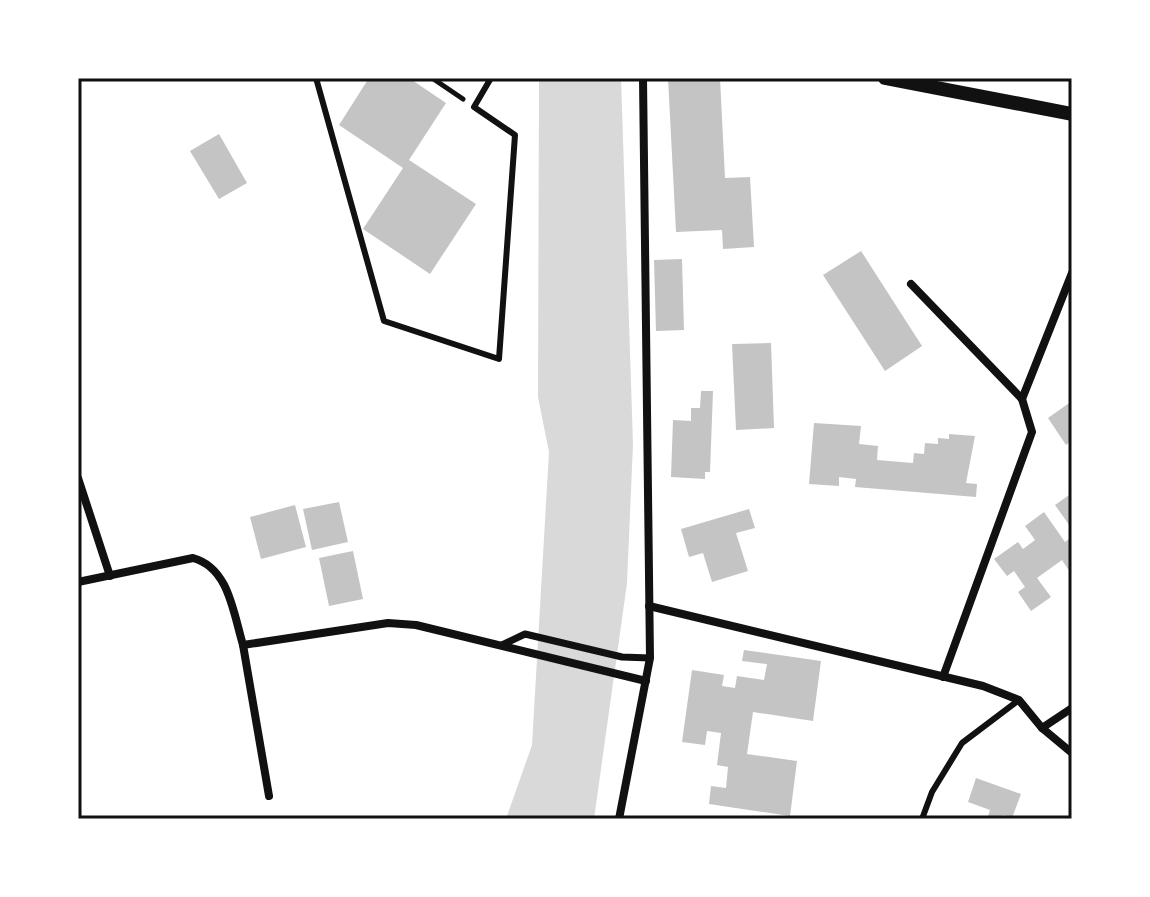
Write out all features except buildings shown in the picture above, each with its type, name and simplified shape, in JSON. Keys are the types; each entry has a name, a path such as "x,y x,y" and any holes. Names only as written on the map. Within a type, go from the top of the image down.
{"street":[{"path":"619,819 650,658 643,78"},
{"path":"885,78 1072,114"},
{"path":"1022,399 1072,273"},
{"path":"911,284 1022,399 1032,432 943,677"},
{"path":"78,478 110,576"},
{"path":"78,582 193,558 208,562 221,574 243,645 269,796"},
{"path":"649,606 943,677 1019,700 1042,728 1072,753"},
{"path":"243,645 388,623 416,625 646,681"},
{"path":"502,645 525,634 622,657 650,658"},
{"path":"1042,728 1072,708"}],"lane":[{"path":"316,78 384,321 499,359 515,135 474,107 491,78"},
{"path":"922,819 932,792 962,743 1019,700"}],"path":[{"path":"432,78 474,107"}],"shaded area":[{"path":"539,78 621,78 633,444 627,583 594,819 506,819 532,745 549,452 538,397"}]}
